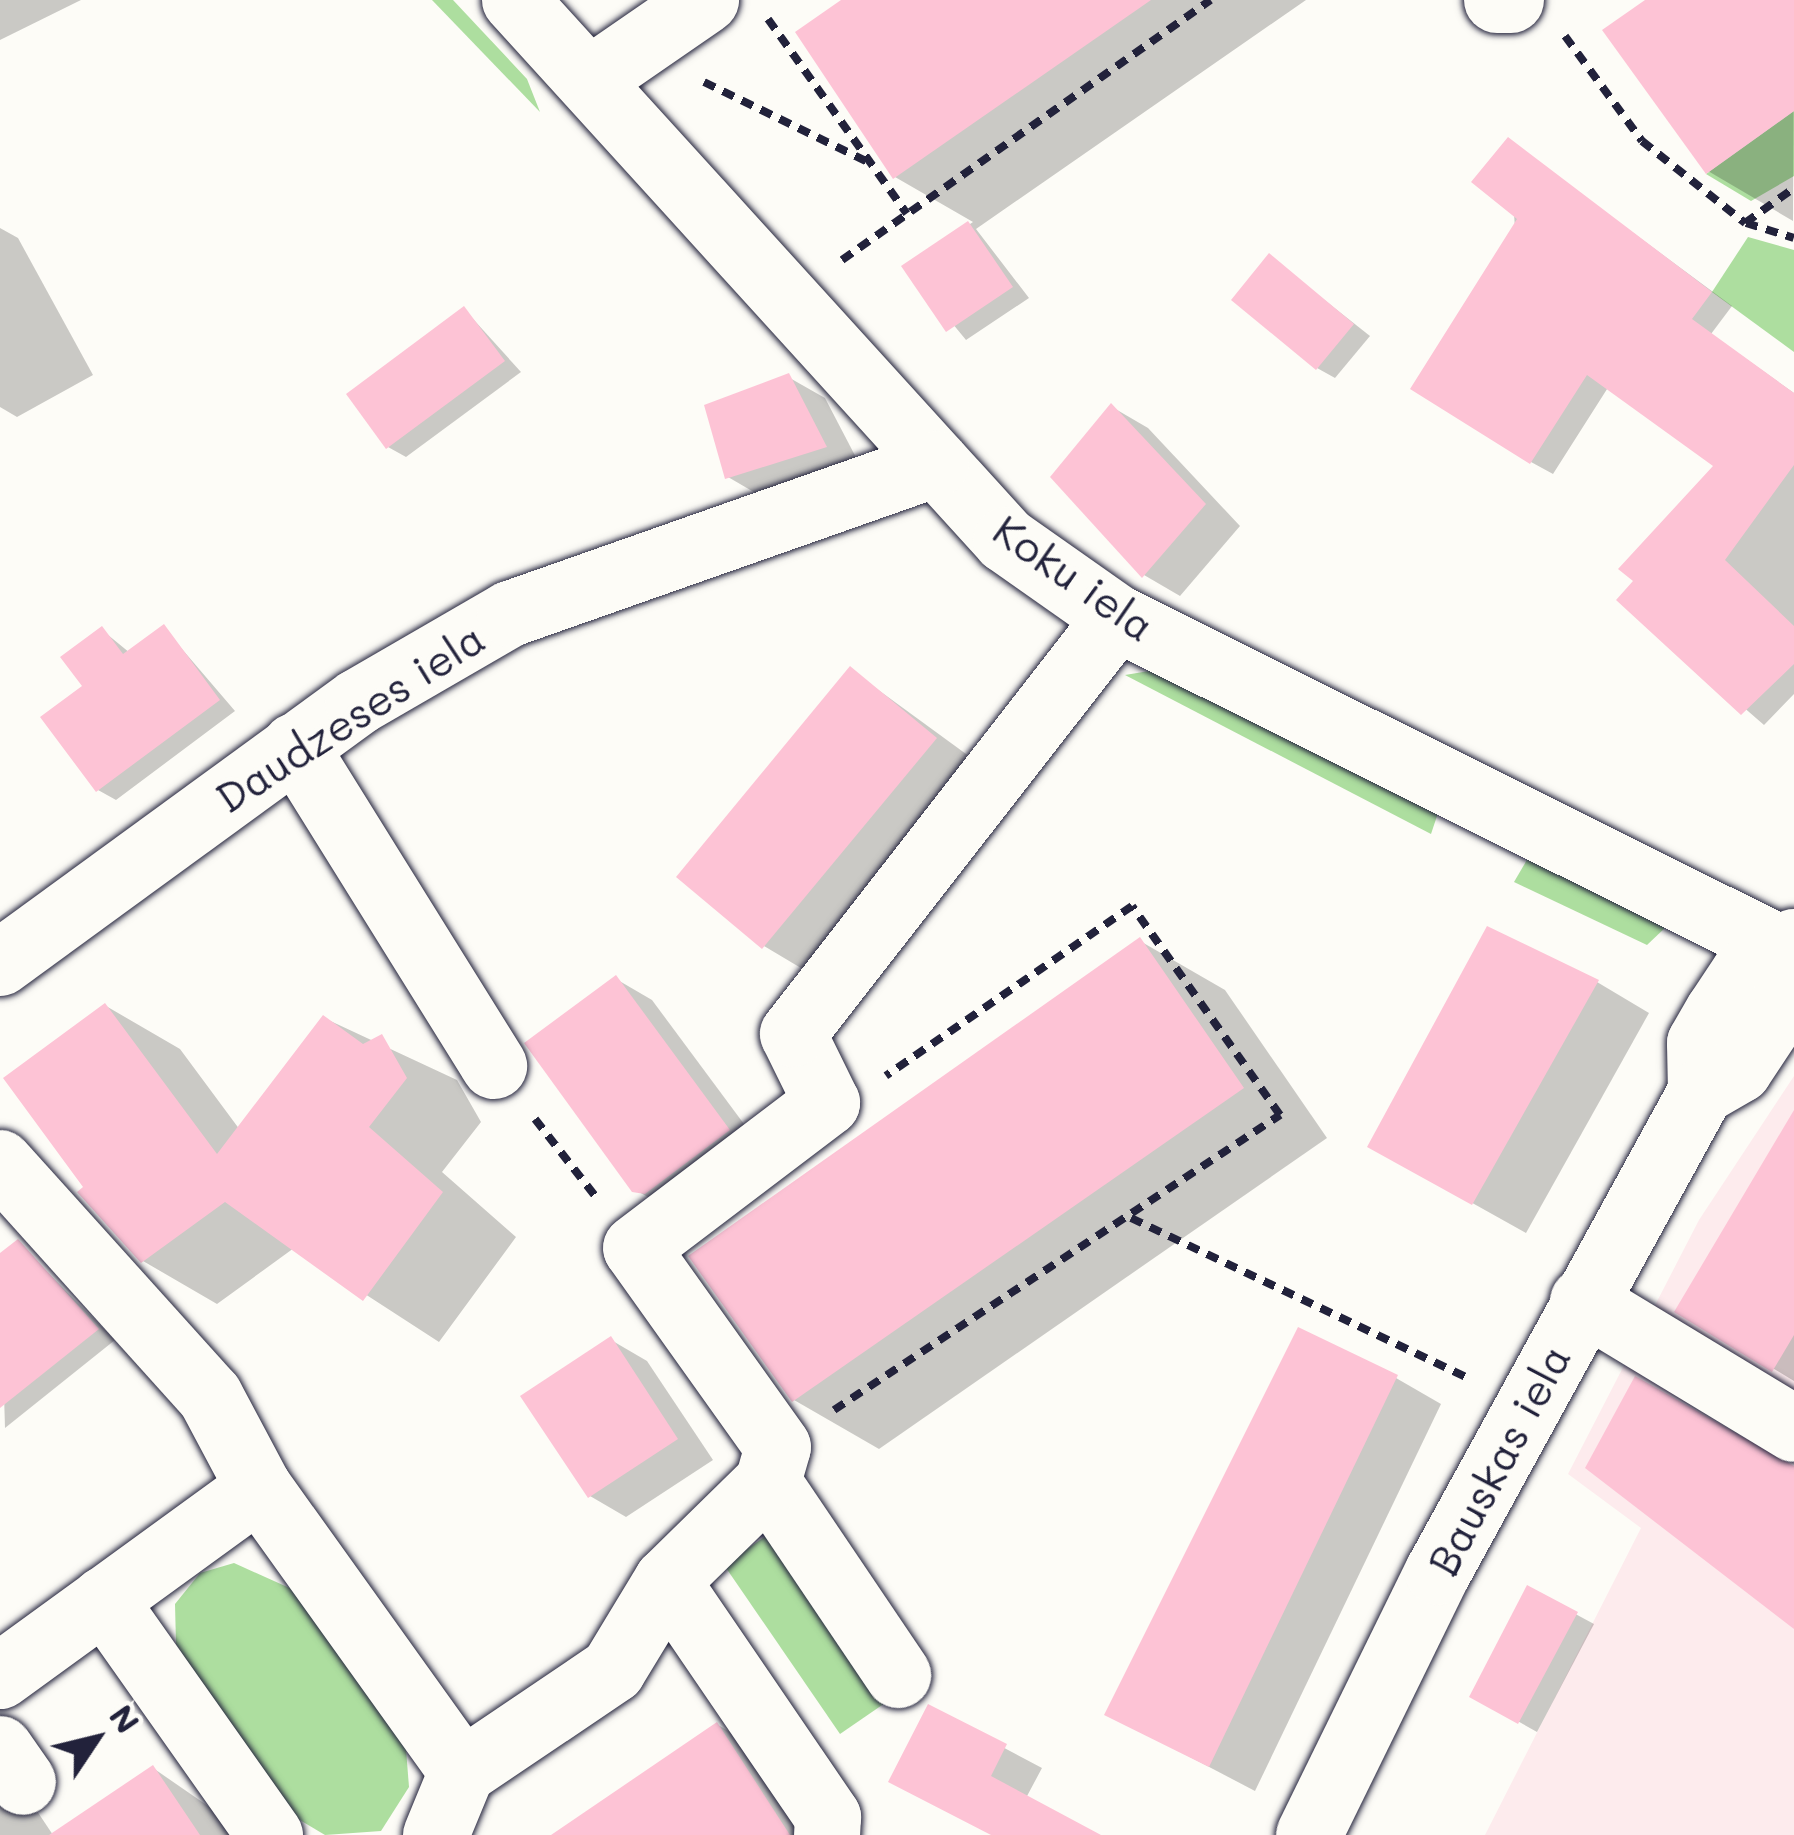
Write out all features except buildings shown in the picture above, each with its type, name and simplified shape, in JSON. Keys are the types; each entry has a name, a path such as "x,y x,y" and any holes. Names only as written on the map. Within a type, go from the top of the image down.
{"street":[{"name":"Koku iela","path":"515,0 1006,540 1117,618 1791,947"},
{"path":"1497,0 1535,14"},
{"path":"590,80 733,4"},
{"name":"Daudzeses iela","path":"0,963 295,746 511,614 936,464"},
{"path":"898,1675 773,1464 636,1248 827,1102 793,1034 1117,618"},
{"path":"295,746 494,1066"},
{"name":"Bauskas iela","path":"1309,1835 1583,1301 1701,1092 1739,1070 1788,996 1791,947"},
{"path":"0,1163 210,1396 259,1488 462,1772"},
{"path":"1583,1301 1794,1429"},
{"path":"436,1835 462,1772 613,1670 667,1581 773,1464"},
{"path":"0,1676 259,1488"},
{"path":"667,1581 828,1817 827,1835"},
{"path":"104,1600 270,1835"}],"path":[{"path":"786,299 1211,0"},
{"path":"733,4 872,164 908,214"},
{"path":"1535,14 1642,141 1744,223 1794,238"},
{"path":"694,77 872,164"},
{"path":"1744,223 1794,188"},
{"path":"773,1464 1280,1115 1132,906 893,1073 827,1102"},
{"path":"494,1066 636,1248"},
{"path":"1130,1218 1472,1380"}],"shaded area":[{"path":"1794,1076 1794,1835 1485,1835 1641,1528 1568,1474 1699,1220"}],"green space":[{"path":"432,0 453,0 527,79 540,112"},
{"path":"1794,111 1794,176 1751,201 1706,174"},
{"path":"1748,237 1794,250 1794,352 1712,292"},
{"path":"1167,668 1438,813 1431,834 1125,675"},
{"path":"1528,858 1667,926 1647,945 1514,882"},
{"path":"773,1531 888,1701 840,1734 724,1565"},
{"path":"234,1563 294,1590 405,1737 409,1787 381,1831 325,1835 288,1813 176,1644 175,1604 200,1573"}]}
